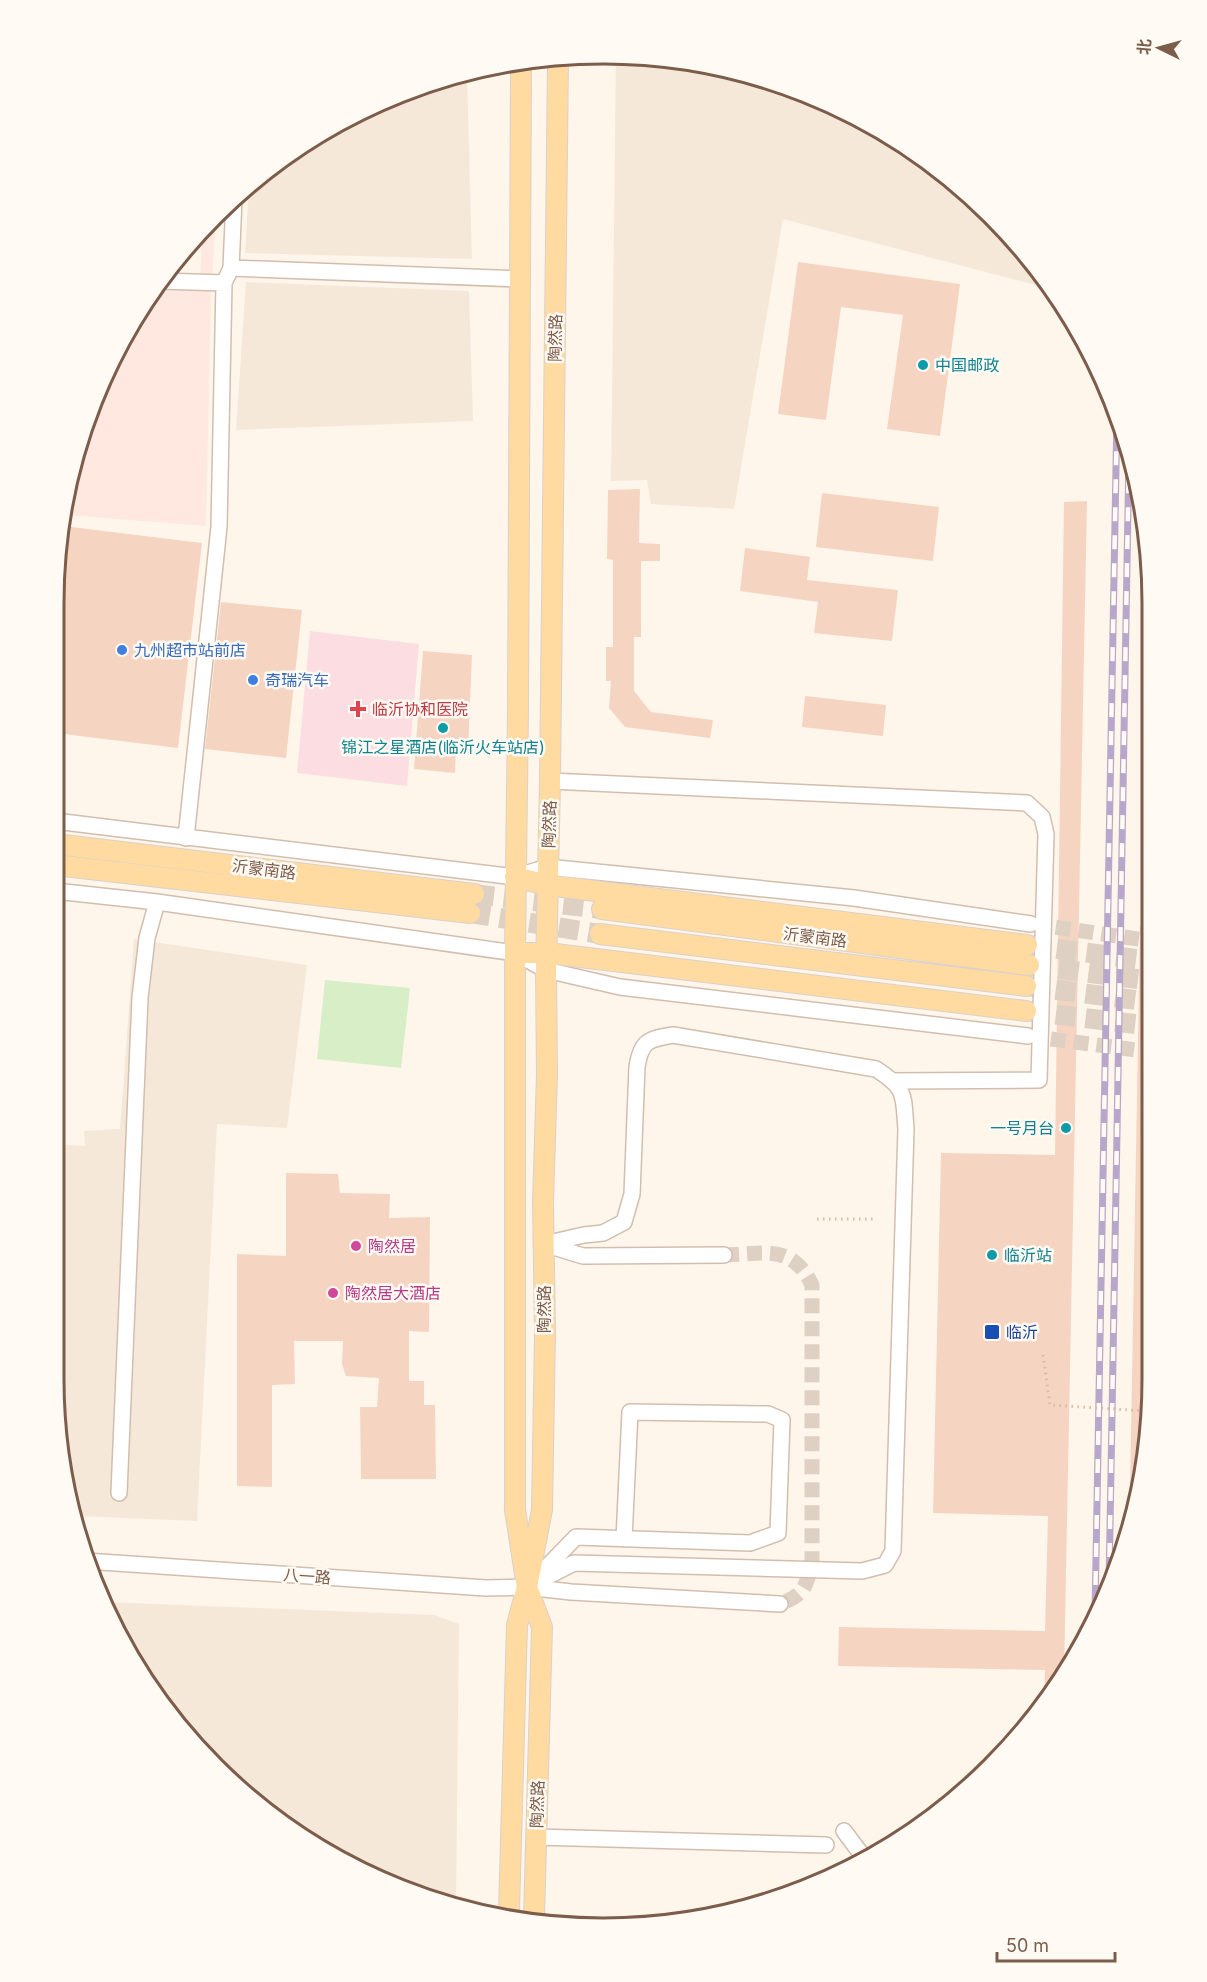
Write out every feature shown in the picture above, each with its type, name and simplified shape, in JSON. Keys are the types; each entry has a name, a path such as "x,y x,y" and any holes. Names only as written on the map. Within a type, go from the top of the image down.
{"main road":[{"name":"陶然路","path":"509,1909 517,1625 542,1510 543,1202 547,1074 546,962 558,67"},
{"name":"陶然路","path":"521,71 519,710 515,877 515,1510 527,1587 542,1627 534,1913"},
{"name":"沂蒙南路","path":"64,845 474,894"},
{"name":"沂蒙南路","path":"64,866 470,913"},
{"path":"515,877 547,876"},
{"name":"沂蒙南路","path":"547,876 1028,955 602,909"},
{"name":"沂蒙南路","path":"600,934 1026,986"},
{"path":"515,953 546,962 1026,1011"}],"street":[{"path":"186,838 219,527 224,283 231,268 233,211"},
{"path":"231,268 520,279"},
{"path":"171,281 224,283"},
{"path":"550,781 1027,803 1042,817 1046,834 1039,1080 894,1081"},
{"path":"64,822 515,877"},
{"path":"547,876 854,898 1031,924"},
{"path":"64,892 157,902 515,953"},
{"path":"119,1493 140,998 147,938 157,902"},
{"path":"546,962 620,987 1028,1036"},
{"path":"527,1587 574,1563 862,1571 885,1565 893,1551 906,1129 903,1094 894,1081 876,1070 673,1035 651,1039 640,1049 637,1067 632,1194 624,1222 603,1233 584,1235 544,1245"},
{"path":"544,1245 583,1256 724,1255"},
{"path":"527,1587 576,1538 750,1543 778,1533 782,1420 768,1414 630,1413 624,1539"},
{"name":"八一路","path":"97,1562 486,1588 527,1587 571,1592 780,1604"},
{"path":"844,1831 860,1852"},
{"path":"536,1837 826,1845"}],"path":[{"path":"817,1219 877,1219"},
{"path":"1043,1355 1050,1405 1141,1411"}],"shaded area":[{"path":"616,65 674,69 743,83 777,93 842,120 903,155 959,198 1009,248 1039,286 783,219 734,509 651,504 647,480 611,481"},
{"path":"467,82 472,259 245,253 248,198 275,176 304,155 365,120 430,93"},
{"path":"215,230 211,295 206,526 72,515 93,430 120,365 155,304 171,281 200,282 201,244"},
{"path":"246,282 469,291 473,421 236,430"},
{"name":"临沂协和医院","path":"310,631 419,644 407,786 297,773"},
{"path":"134,939 307,965 287,1128 217,1124 197,1521 83,1516 75,1484 69,1449 64,1378 64,1145 85,1146 84,1131 120,1129"},
{"path":"114,1602 434,1615 459,1624 456,1897 430,1889 365,1862 304,1827 248,1784 222,1760 176,1707 137,1648"}],"green space":[{"path":"325,980 410,988 401,1068 317,1059"}],"building":[{"name":"中国邮政","path":"798,262 960,284 940,436 887,429 903,315 841,307 826,420 778,414"},
{"path":"640,489 639,543 660,544 660,561 641,561 641,637 634,637 634,691 651,712 713,720 710,738 625,727 609,708 611,681 606,681 606,647 613,647 613,560 607,559 608,490"},
{"path":"822,493 939,507 933,561 816,547"},
{"path":"1087,501 1064,1657 1044,1688 1045,1670 838,1666 839,1627 1045,1631 1048,1516 933,1513 941,1153 1055,1155 1064,502"},
{"name":"九州超市站前店","path":"70,527 202,543 178,748 64,734 64,604"},
{"path":"745,548 810,557 807,580 898,590 892,641 814,633 818,602 740,591"},
{"name":"奇瑞汽车","path":"221,602 302,610 286,758 205,749"},
{"name":"锦江之星酒店(临沂火车站店)","path":"423,651 472,655 468,750 456,749 455,773 414,769"},
{"path":"805,696 886,705 883,736 802,727"},
{"path":"1140,926 1142,926 1142,1378 1138,1449 1130,1491"},
{"name":"陶然居大酒店","path":"286,1173 338,1174 340,1193 390,1194 389,1218 430,1217 429,1332 409,1331 409,1381 424,1381 424,1405 435,1405 436,1479 361,1479 360,1407 377,1407 379,1378 346,1376 342,1364 343,1341 294,1341 295,1384 272,1385 272,1487 237,1486 237,1254 286,1256"}],"tunnel":[{"path":"474,894 602,909"},
{"path":"470,913 600,934"},
{"path":"1033,924 1142,940"},
{"path":"1027,945 1142,960"},
{"path":"1029,965 1142,980"},
{"path":"1026,986 1142,1001"},
{"path":"1026,1011 1142,1025"},
{"path":"1028,1036 1142,1051"},
{"path":"724,1255 764,1253 786,1257 795,1262 812,1285 812,1564 803,1589 795,1597 780,1604"}],"railway":[{"path":"1095,1598 1117,439"},
{"path":"1109,1564 1128,483"}],"place":[{"name":"中国邮政","path":"923,365"},
{"name":"九州超市站前店","path":"122,650"},
{"name":"奇瑞汽车","path":"253,680"},
{"name":"临沂协和医院","path":"358,709"},
{"name":"锦江之星酒店(临沂火车站店)","path":"443,728"},
{"name":"一号月台","path":"1066,1128"},
{"name":"陶然居","path":"356,1246"},
{"name":"临沂站","path":"992,1255"},
{"name":"陶然居大酒店","path":"333,1293"},
{"name":"临沂","path":"992,1332"}]}
